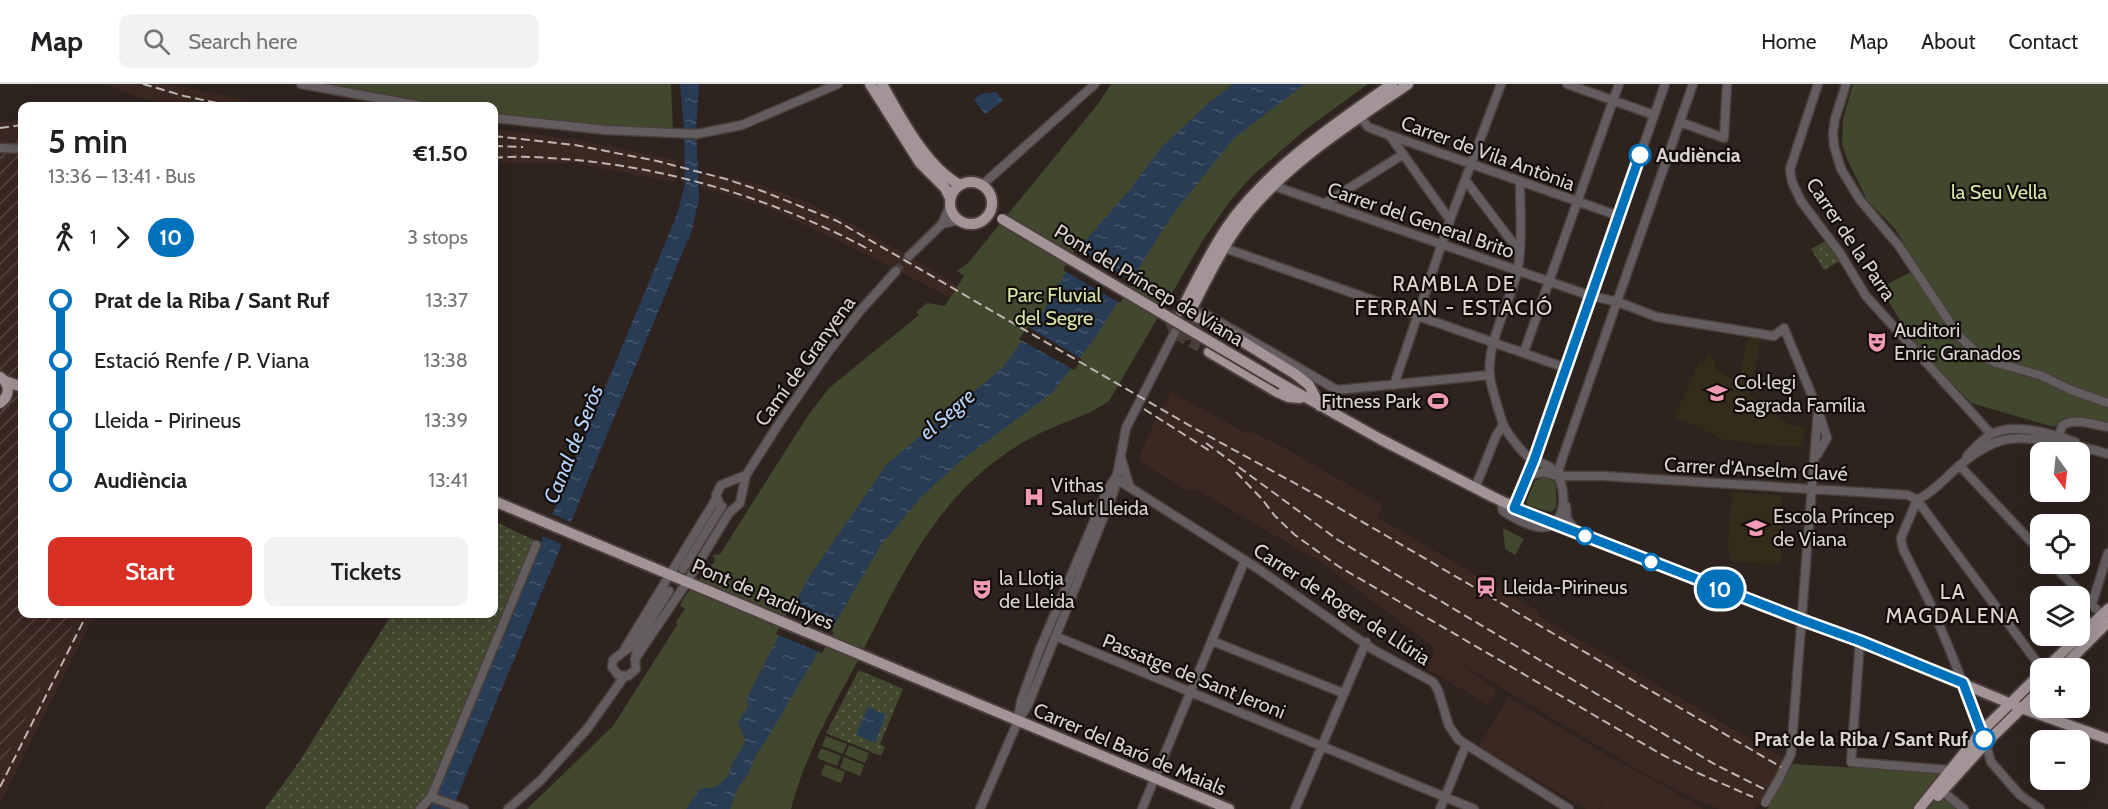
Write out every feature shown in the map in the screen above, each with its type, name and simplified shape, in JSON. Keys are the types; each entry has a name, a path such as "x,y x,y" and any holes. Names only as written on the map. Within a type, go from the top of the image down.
{"main road":[{"path":"870,84 920,163 945,188 950,202 959,220 972,224 981,222 990,213 992,199 989,191 982,185 970,181 960,184 953,191 950,202"},
{"path":"882,84 929,158 950,180 960,184"},
{"path":"1220,247 1274,186 1392,84"},
{"path":"1320,406 1309,385 1295,374 1211,322 1189,313 1220,247 1245,204 1309,144 1408,84"},
{"name":"Pont del Príncep de Viana","path":"990,213 1306,399"},
{"path":"1209,352 1277,392 1306,399 1514,508 1860,641 2020,708 2108,739"},
{"path":"2,378 18,386"},
{"path":"2,378 8,388 2,402"},
{"path":"2,402 18,391"},
{"name":"Pont de Pardinyes","path":"498,503 1018,721"},
{"path":"2056,658 2106,617"},
{"path":"2071,658 2106,617"},
{"path":"1919,809 1982,731 2030,683"},
{"path":"1928,809 1985,744 2030,699"},
{"name":"Carrer del Baró de Maials","path":"1018,721 1229,809"}],"street":[{"path":"301,84 400,102"},
{"path":"498,118 605,130 697,134 742,125 838,84"},
{"path":"982,185 1095,84"},
{"path":"1394,384 1450,220 1501,84"},
{"path":"1567,84 1654,115"},
{"path":"1524,352 1619,84"},
{"path":"1517,519 1514,508 1534,460 1665,84"},
{"path":"1581,535 1569,523 1559,468 1693,84"},
{"path":"1680,122 1724,138 1727,84"},
{"name":"Carrer de la Parra","path":"1818,84 1790,169 1797,194 1815,222 1840,253 1866,296 1991,434"},
{"path":"1846,84 1835,118 1833,133 1834,146 1841,168 1860,200 1899,246 1959,336 1980,356 2040,375 2108,404"},
{"name":"Carrer de Vila Antònia","path":"1358,113 1368,127 1619,216"},
{"path":"1389,135 1450,220"},
{"path":"0,148 18,148"},
{"path":"1324,204 1402,155"},
{"path":"1466,181 1519,251"},
{"path":"1520,182 1517,271 1494,343 1490,375 1503,424 1528,457 1552,468 1559,476"},
{"name":"Carrer del General Brito","path":"1274,186 1517,271 1657,316 1774,336 1784,328 1818,410 1812,488"},
{"path":"909,256 942,224 950,202"},
{"path":"942,224 959,220"},
{"path":"1220,247 1566,368"},
{"name":"Camí de Granyena","path":"742,492 746,475 829,351 860,311 896,271"},
{"path":"1189,313 1204,313 1336,390 1490,375"},
{"path":"980,809 1018,721 1028,705 1112,496 1126,428 1175,332"},
{"path":"1959,466 1994,444 2020,435 2055,439 2067,422 2108,427"},
{"path":"1475,488 1503,424"},
{"path":"2040,809 2020,795 1991,762 1982,731 1963,683 1931,605 1901,543 1901,538 1917,500 1932,491 1959,466 1979,443 1991,434 2014,429 2033,430 2059,436 2097,451"},
{"path":"1991,434 2011,439 2035,439 2108,454"},
{"path":"1976,454 1990,440 1991,434"},
{"path":"1121,452 1130,488"},
{"path":"1959,466 2030,541"},
{"path":"1526,476 1543,472 1559,476"},
{"path":"683,569 719,502 717,491 721,485 746,475"},
{"name":"Carrer d'Anselm Clavé","path":"1559,476 1812,488 1908,495 1917,500"},
{"path":"1018,721 1021,701 1039,651 1106,493 1115,478"},
{"name":"Carrer de Roger de Llúria","path":"1115,478 1245,560 1366,642 1374,650 1435,684 1449,726 1459,740 1569,809"},
{"path":"635,658 690,583 733,508 740,503 742,492 732,482"},
{"path":"1763,806 1791,754 1812,488"},
{"path":"1501,501 1503,511 1536,528 1554,524 1561,514 1563,497"},
{"path":"1917,500 2035,658"},
{"path":"719,502 733,508"},
{"path":"621,652 669,574 719,502"},
{"path":"420,809 433,798 536,545"},
{"path":"2092,604 2108,553"},
{"path":"1142,809 1245,560"},
{"path":"2061,574 2106,617"},
{"path":"639,640 613,660 612,667 620,675 631,675 636,669 635,658 639,640 669,591"},
{"name":"Passatge de Sant Jeroni","path":"1056,636 1191,694 1474,809"},
{"path":"1212,641 1343,693"},
{"path":"1860,641 1851,762 1949,770"},
{"path":"1295,809 1366,642"},
{"path":"621,652 629,653 635,658"},
{"path":"508,809 529,792 594,721 614,690 620,675"},
{"path":"1440,809 1466,745"},
{"path":"1942,791 1964,809"},
{"path":"433,798 460,808"}],"shaded area":[{"path":"104,84 170,84 254,102 160,102 140,98"},
{"path":"18,120 18,141 0,143 0,123"},
{"path":"498,130 574,139 675,160 675,182 572,163 498,163"},
{"path":"18,141 18,618 76,618 0,770 0,143"},
{"path":"702,171 758,184 805,201 864,230 958,286 950,298 884,263 771,209 701,187"},
{"name":"Col·legi Sagrada Família","path":"1748,336 1761,338 1749,396 1761,402 1790,425 1805,427 1803,447 1720,439 1674,417 1699,362 1704,363 1708,354 1715,360 1715,369 1738,383"},
{"path":"1171,392 1248,434 1250,431 1278,444 1383,505 1377,517 1538,611 1540,617 1783,758 1782,766 1755,809 1720,809 1656,780 1453,659 1497,690 1488,705 1428,669 1435,648 1322,563 1194,488 1190,492 1139,461 1139,456"},
{"name":"Escola Príncep de Viana","path":"1732,492 1781,495 1781,564 1732,562 1728,548"},
{"path":"76,618 93,618 0,804 0,770"},
{"path":"1508,697 1624,765 1598,809 1586,809 1479,746"},
{"path":"1625,764 1704,809 1599,809"}],"green space":[{"path":"317,84 671,84 673,132 498,114 498,102 413,102"},
{"name":"Parc Fluvial del Segre","path":"1111,84 1368,84 1305,130 1252,176 1230,201 1203,240 1109,401 1087,414 1039,434 1010,451 989,466 946,509 896,586 827,719 810,754 791,809 527,809 613,726 677,625 676,622 685,609 680,605 685,596 715,561 713,555 720,554 807,417 829,388 919,315 916,312 927,303 945,306 964,276 957,271 968,263 1098,104"},
{"name":"la Seu Vella","path":"1853,84 2108,84 2108,401 1984,356 1955,329 1896,230 1867,200 1847,159 1842,144 1843,119"},
{"path":"1826,241 1840,261 1824,270 1811,249"},
{"path":"1911,272 1979,358 1990,366 2018,371 2108,405 2108,423 2064,418 2054,427 1971,403 1909,338 1910,336 1880,288"},
{"path":"1545,477 1554,481 1556,487 1556,508 1551,512 1529,506 1526,502 1535,481"},
{"path":"498,523 540,543 525,581 427,795 417,809 265,809 299,762 389,618 498,618"},
{"path":"1503,528 1524,539 1515,555 1505,549"},
{"path":"859,670 903,689 880,744 885,747 881,756 826,733"},
{"path":"826,736 847,744 843,754 822,746"},
{"path":"849,745 869,753 865,763 845,755"},
{"path":"821,748 841,756 837,766 817,758"},
{"path":"844,757 864,765 860,776 840,768"},
{"path":"825,764 845,772 841,783 821,775"},
{"path":"1793,764 1940,773 1931,787 1957,809 1767,809"}],"water":[{"path":"680,84 699,84 696,129 699,198 692,230 452,809 430,809 678,212 685,183"},
{"name":"el Segre","path":"1233,84 1305,84 1234,138 1172,215 1095,338 1052,393 963,459 921,497 881,545 757,753 747,776 737,789 730,809 686,809 699,789 716,787 728,776 734,760 745,743 738,722 748,707 747,698 807,580 887,464 1003,367 1043,311 1083,243 1127,193 1161,148 1206,105"},
{"path":"996,92 1003,101 985,114 974,100 980,94"},
{"path":"868,707 886,715 875,743 856,735"}],"pier":[{"path":"1076,248 1134,282 1120,303 1063,270"},
{"path":"1028,327 1082,359 1074,370 1019,339"},
{"path":"552,514 573,523 563,545 543,536"},
{"path":"787,613 834,632 822,653 776,634"}],"tunnel":[{"path":"896,271 909,256"},
{"path":"1181,336 1190,335 1196,329 1197,320 1187,312 1177,314 1172,327 1175,332 1182,337 1209,352"}],"railway":[{"path":"143,84 213,102"},
{"path":"0,128 18,126"},
{"path":"498,136 575,145 657,161 726,179 837,221 1192,427 1320,497 1781,767"},
{"path":"498,146 523,147"},
{"path":"498,158 576,160 691,180 766,203 837,233 872,251"},
{"path":"1144,409 1210,451"},
{"path":"1206,443 1338,540 1716,765 1766,790"},
{"path":"1236,472 1295,535 1338,566 1659,753 1753,797"},
{"path":"0,787 85,618"}],"bus line":[{"name":"10","path":"1640,155 1534,460 1514,508 1963,683 1984,739"}],"place":[{"name":"Audiència","path":"1640,155"},
{"name":"Auditori Enric Granados","path":"1877,342"},
{"name":"Col·legi Sagrada Família","path":"1717,393"},
{"name":"Fitness Park","path":"1438,401"},
{"name":"Vithas Salut Lleida","path":"1034,497"},
{"name":"Escola Príncep de Viana","path":"1756,528"},
{"name":"Lleida-Pirineus","path":"1486,587"},
{"name":"la Llotja de Lleida","path":"982,589"},
{"name":"Prat de la Riba / Sant Ruf","path":"1984,739"}],"district":[{"name":"RAMBLA DE FERRAN - ESTACIÓ","path":"1454,295"},
{"name":"LA MAGDALENA","path":"1953,603"}],"water label":[{"name":"Canal de Seròs","path":"573,444"}]}
